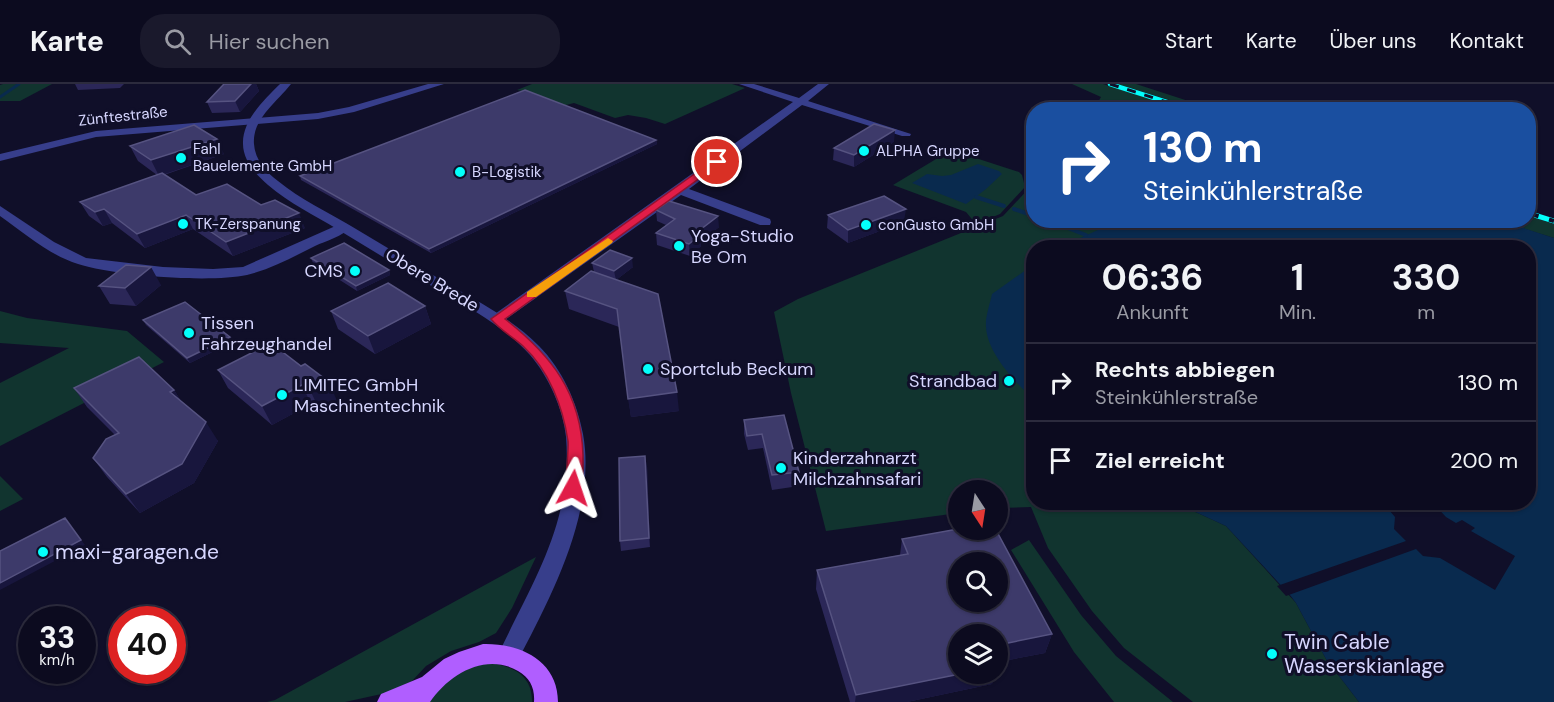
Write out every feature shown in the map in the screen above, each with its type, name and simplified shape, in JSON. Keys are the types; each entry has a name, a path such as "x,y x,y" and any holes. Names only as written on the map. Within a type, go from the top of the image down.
{"main road":[{"path":"389,702 422,694 442,672 475,656 492,654 509,655 523,660 535,669 542,681 546,702"}],"street":[{"path":"252,123 286,84"},
{"name":"Zünftestraße","path":"0,158 96,134 252,123 350,110 439,84"},
{"path":"744,84 906,134"},
{"path":"497,319 680,190 824,84"},
{"name":"Obere Brede","path":"252,123 248,139 249,152 253,164 261,174 282,191 497,319 529,344 546,364 558,385 568,409 575,442 576,471 569,511 550,575 509,655"},
{"path":"680,190 765,222"},
{"path":"0,210 52,246 83,262 219,274 246,270 345,227"}],"green space":[{"path":"52,84 20,101 0,101 0,85"},
{"path":"532,84 732,84 745,88 665,124 628,115 615,118 574,103 562,106 534,93 517,90"},
{"path":"1072,84 1103,84 1161,102 1098,102 1101,97"},
{"path":"1117,84 1136,84 1191,102 1176,102"},
{"path":"951,150 1019,172 1025,187 1000,214 976,224 966,212 893,185"},
{"path":"1026,191 1026,228 1108,228 1086,240 1026,240 1026,507 1008,508 1008,480 948,480 948,514 826,531 791,393 774,312 798,299 1003,216"},
{"path":"1536,218 1554,224 1554,238 1522,228 1536,228"},
{"path":"0,311 27,318 127,331 164,362 0,446 0,383 69,348 0,343"},
{"path":"0,476 23,499 0,511"},
{"path":"1032,510 1191,510 1226,526 1296,603 1326,659 1359,702 1193,702 1124,648 1092,611 1048,548"},
{"path":"1029,540 1081,615 1116,656 1173,702 1114,702 1074,652 1011,550"},
{"path":"536,557 512,608 496,633 479,642 451,651 426,666 412,681 386,693 345,702 267,702 275,700"},
{"path":"488,663 505,666 525,678 529,685 532,702 428,702 454,677 468,669"}],"water":[{"path":"978,164 1002,174 966,204 912,183 927,174 951,175"},
{"path":"1102,228 1523,228 1554,238 1554,702 1359,702 1326,659 1290,595 1226,526 1191,510 1536,510 1536,240 1076,240"},
{"path":"1026,270 1026,391 1010,376 991,347 986,323 992,294"}],"pier":[{"path":"1389,510 1440,510 1456,523 1462,520 1475,528 1471,531 1515,556 1495,590 1440,558 1423,556 1416,549 1286,596 1277,586 1406,541 1394,529 1395,517"}],"building":[{"path":"224,84 251,84 235,101 207,102"},
{"name":"B-Logistik","path":"525,90 656,140 429,249 300,176"},
{"path":"874,124 895,130 854,155 834,148"},
{"path":"194,125 217,139 151,160 130,146"},
{"path":"162,173 196,195 227,184 261,205 275,200 299,213 226,242 186,215 137,234 104,209 95,212 80,202"},
{"path":"884,196 906,209 848,230 828,215"},
{"path":"669,201 718,216 696,233 700,235 689,244 656,233 675,219 656,210"},
{"name":"CMS","path":"344,243 389,270 356,286 311,258"},
{"path":"610,250 632,258 614,271 592,263"},
{"path":"126,265 151,267 125,288 99,286"},
{"name":"Sportclub Beckum","path":"591,271 658,294 677,392 628,399 617,309 565,291"},
{"path":"388,283 425,306 368,336 331,311"},
{"name":"Tissen Fahrzeughandel","path":"185,302 230,337 187,358 143,320"},
{"path":"271,343 301,366 305,364 329,382 311,392 302,385 262,406 218,370"},
{"path":"139,357 174,390 170,392 206,422 182,464 126,494 93,458 106,439 119,433 74,388"},
{"path":"784,415 799,472 772,475 762,434 747,436 744,420"},
{"path":"645,456 649,538 620,541 619,458"},
{"name":"maxi-garagen.de","path":"65,518 81,540 0,583 0,551"},
{"path":"948,531 948,540 1001,540 1008,552 948,552 948,612 1008,612 1008,552 1052,634 1008,643 1008,624 948,624 948,676 856,695 817,570 908,554 902,539"}],"waterway":[{"path":"0,97 19,84"},
{"path":"976,197 1004,206"},
{"path":"1014,209 1026,213"},
{"path":"1068,228 1086,235"}],"railway":[{"path":"1110,84 1167,102"},
{"path":"1536,215 1554,221"}],"slow traffic":[{"path":"531,295 608,241"}],"place":[{"name":"ALPHA Gruppe","path":"864,151"},
{"name":"Fahl Bauelemente GmbH","path":"181,158"},
{"name":"B-Logistik","path":"460,172"},
{"name":"TK-Zerspanung","path":"183,224"},
{"name":"conGusto GmbH","path":"866,225"},
{"name":"Yoga-Studio Be Om","path":"679,246"},
{"name":"CMS","path":"355,271"},
{"name":"Tissen Fahrzeughandel","path":"189,333"},
{"name":"Sportclub Beckum","path":"648,369"},
{"name":"Strandbad","path":"1009,381"},
{"name":"LIMITEC GmbH Maschinentechnik","path":"282,395"},
{"name":"Kinderzahnarzt Milchzahnsafari","path":"781,468"},
{"name":"maxi-garagen.de","path":"43,552"},
{"name":"Twin Cable Wasserskianlage","path":"1272,654"}],"route":[{"path":"573,488 576,471 575,442 568,409 558,385 546,364 529,344 497,319 717,162"}]}
